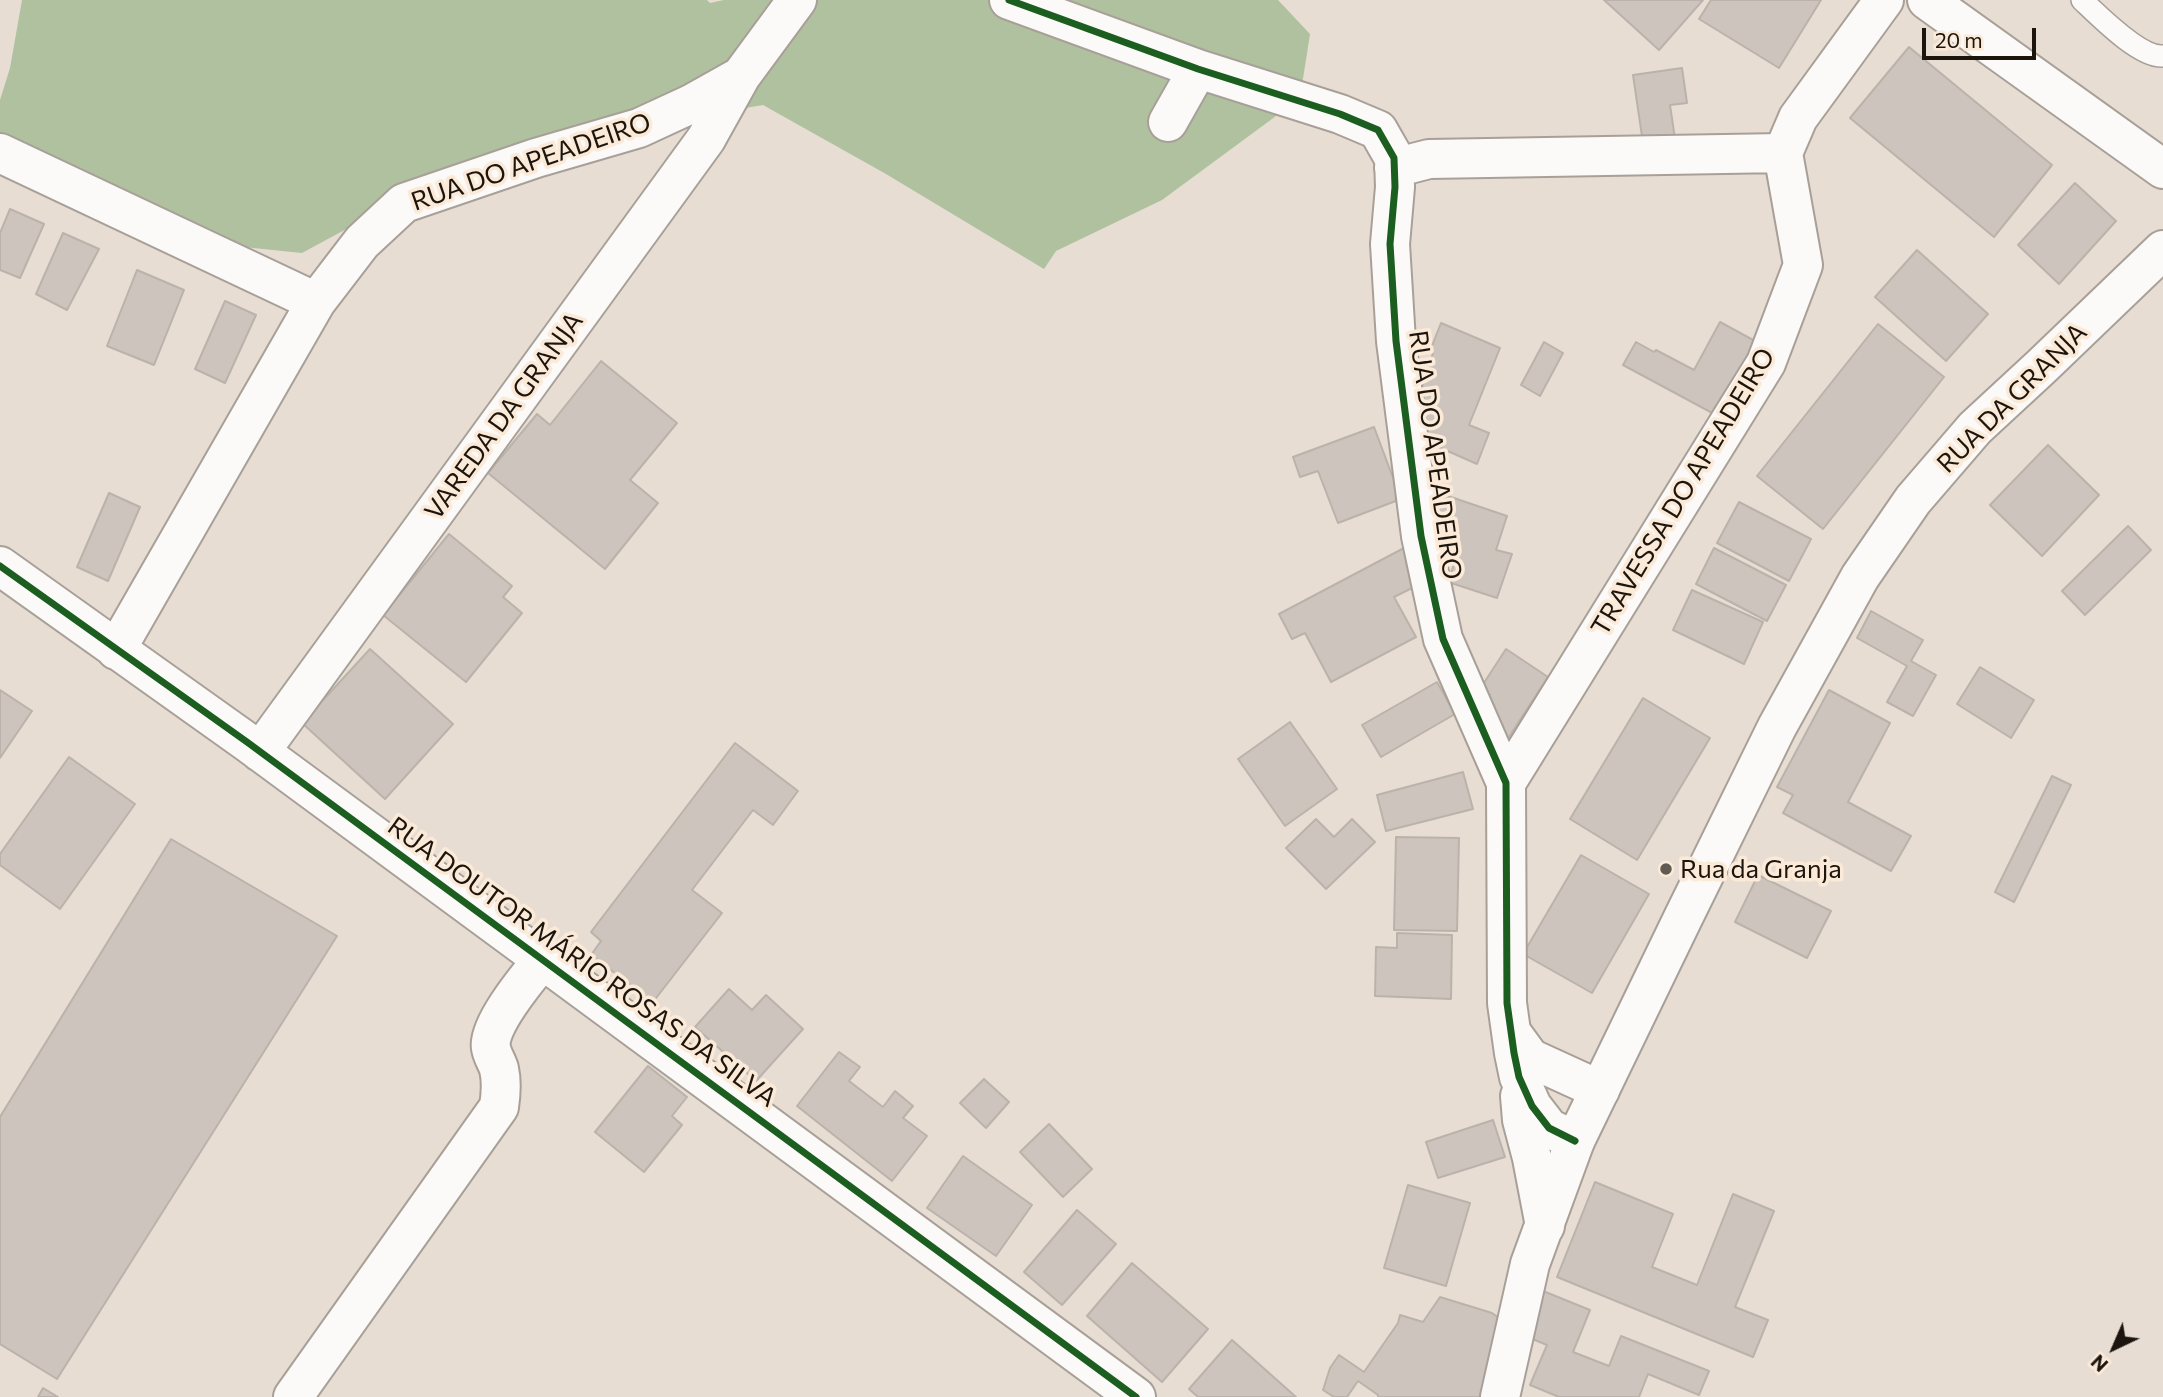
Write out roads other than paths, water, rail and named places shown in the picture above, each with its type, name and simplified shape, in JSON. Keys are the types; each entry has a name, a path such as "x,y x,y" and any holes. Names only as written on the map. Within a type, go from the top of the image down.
{"street":[{"name":"RUA DO APEADEIRO","path":"116,650 316,302 362,242 404,203 536,158 639,128 691,104 741,76 797,0"},
{"name":"RUA DO APEADEIRO","path":"1009,0 1198,69 1340,114 1378,130 1394,158 1395,187 1390,244 1396,341 1421,537 1443,639 1506,783 1507,1003 1518,1077 1532,1106 1549,1128 1576,1141"},
{"path":"1394,168 1429,159 1783,153 1798,118 1884,0"},
{"path":"1927,0 2163,169"},
{"path":"1168,122 1198,69"},
{"name":"VAREDA DA GRANJA","path":"260,751 698,150 741,76"},
{"path":"0,153 316,302"},
{"name":"TRAVESSA DO APEADEIRO","path":"1506,783 1766,363 1803,265 1783,153"},
{"name":"RUA DA GRANJA","path":"1500,1397 1531,1264 1576,1141 1777,727 1860,577 1913,500 1975,428 2163,250"},
{"name":"RUA DOUTOR MÁRIO ROSAS DA SILVA","path":"0,566 260,751 1136,1397"},
{"path":"293,1397 499,1107 502,1089 499,1069 490,1045 497,1023 542,959"},
{"path":"1511,1032 1530,1058 1600,1090"},
{"path":"1518,1077 1522,1120 1545,1226"}],"lane":[{"path":"2082,0 2119,34 2154,57 2163,56"}],"place":[{"name":"Rua da Granja","path":"1666,869"}]}
